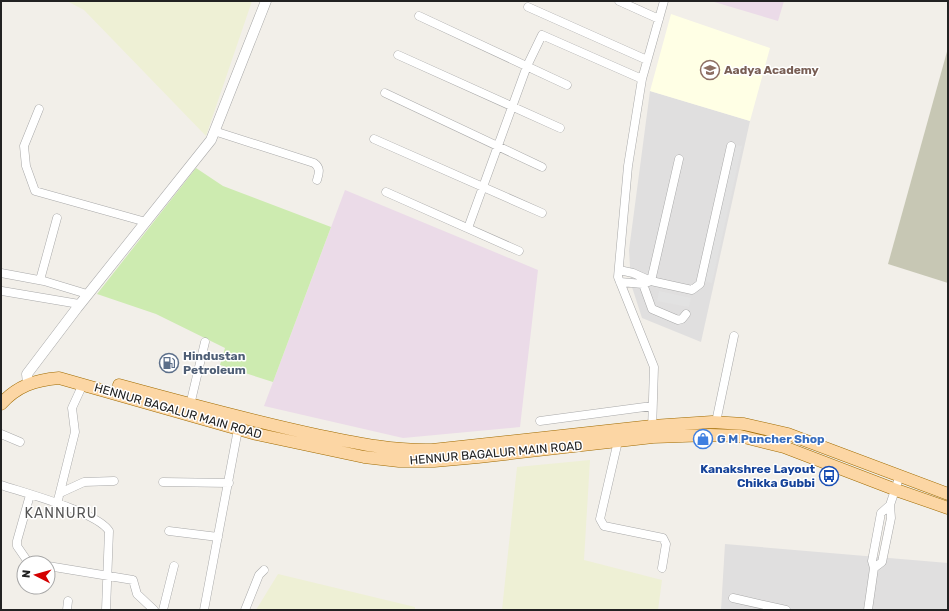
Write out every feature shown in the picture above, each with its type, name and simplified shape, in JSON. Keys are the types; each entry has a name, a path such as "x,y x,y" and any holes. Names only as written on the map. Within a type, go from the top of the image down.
{"main road":[{"name":"HENNUR BAGALUR MAIN ROAD","path":"1,394 46,371 62,371 240,423 404,451 439,450 652,432 716,422 744,424 788,434 899,478 948,494"},
{"name":"HENNUR BAGALUR MAIN ROAD","path":"1,404 28,379 59,378 164,402 190,405 240,423 256,434 364,457 399,461 463,458 618,441 652,432 740,436 784,446 895,490 948,508"}],"street":[{"path":"28,379 79,304 211,140 266,1"},
{"path":"619,1 659,19"},
{"path":"652,432 654,367 618,277 628,166 642,79 664,1"},
{"path":"528,7 647,60"},
{"path":"419,16 567,85"},
{"path":"468,228 484,187 512,105 542,35 642,79"},
{"path":"398,55 512,105 560,128"},
{"path":"385,93 542,167"},
{"path":"39,109 24,146 26,166 35,191 146,222"},
{"path":"214,132 314,163 318,166 320,172 317,180"},
{"path":"374,139 542,213"},
{"path":"620,282 647,283 687,290 694,289 700,284 731,146"},
{"path":"679,159 647,283 652,309 678,320 682,319 686,314"},
{"path":"386,192 519,251"},
{"path":"40,280 57,218"},
{"path":"619,270 633,273 647,283"},
{"path":"1,273 40,280 87,294"},
{"path":"2,291 79,304"},
{"path":"716,422 734,336"},
{"path":"190,405 205,342"},
{"path":"57,504 75,432 72,408 83,384"},
{"path":"540,421 652,406"},
{"path":"204,610 240,423"},
{"path":"1,434 20,442"},
{"path":"618,441 600,519 604,526 608,528 663,538 666,544 662,568"},
{"path":"868,610 874,568 882,562 891,518 890,505 899,478"},
{"path":"60,493 84,482 114,481"},
{"path":"163,482 229,483"},
{"path":"1,485 57,504 85,515 106,526 109,531 106,610"},
{"path":"23,555 17,546 17,541 30,495"},
{"path":"169,531 218,537"},
{"path":"163,610 174,566"},
{"path":"56,567 133,580 137,594 154,610"},
{"path":"245,610 260,575 264,570"},
{"path":"733,598 786,610"},
{"path":"67,610 68,601"}],"shaded area":[{"path":"67,1 252,1 206,136 84,10"},
{"path":"711,1 784,1 778,21"},
{"name":"Aadya Academy","path":"671,14 770,48 750,121 650,91"},
{"path":"948,48 948,283 888,264"},
{"path":"650,91 750,121 701,342 642,318 631,284 629,250"},
{"path":"735,145 742,146 712,283 704,281"},
{"path":"345,190 538,270 520,427 403,438 264,406"},
{"path":"659,291 691,298 689,307 657,301"},
{"path":"590,460 584,560 662,580 658,610 502,610 517,467"},
{"path":"725,544 948,563 948,610 721,610"},
{"path":"278,574 415,607 415,610 256,610"}],"green space":[{"path":"196,168 223,186 331,227 273,382 220,365 225,348 156,314 97,294"}],"place":[{"name":"Aadya Academy","path":"710,70"},
{"name":"Hindustan Petroleum","path":"169,363"},
{"name":"G M Puncher Shop","path":"703,439"},
{"name":"Kanakshree Layout Chikka Gubbi","path":"829,476"}],"district":[{"name":"KANNURU","path":"61,513"}]}
